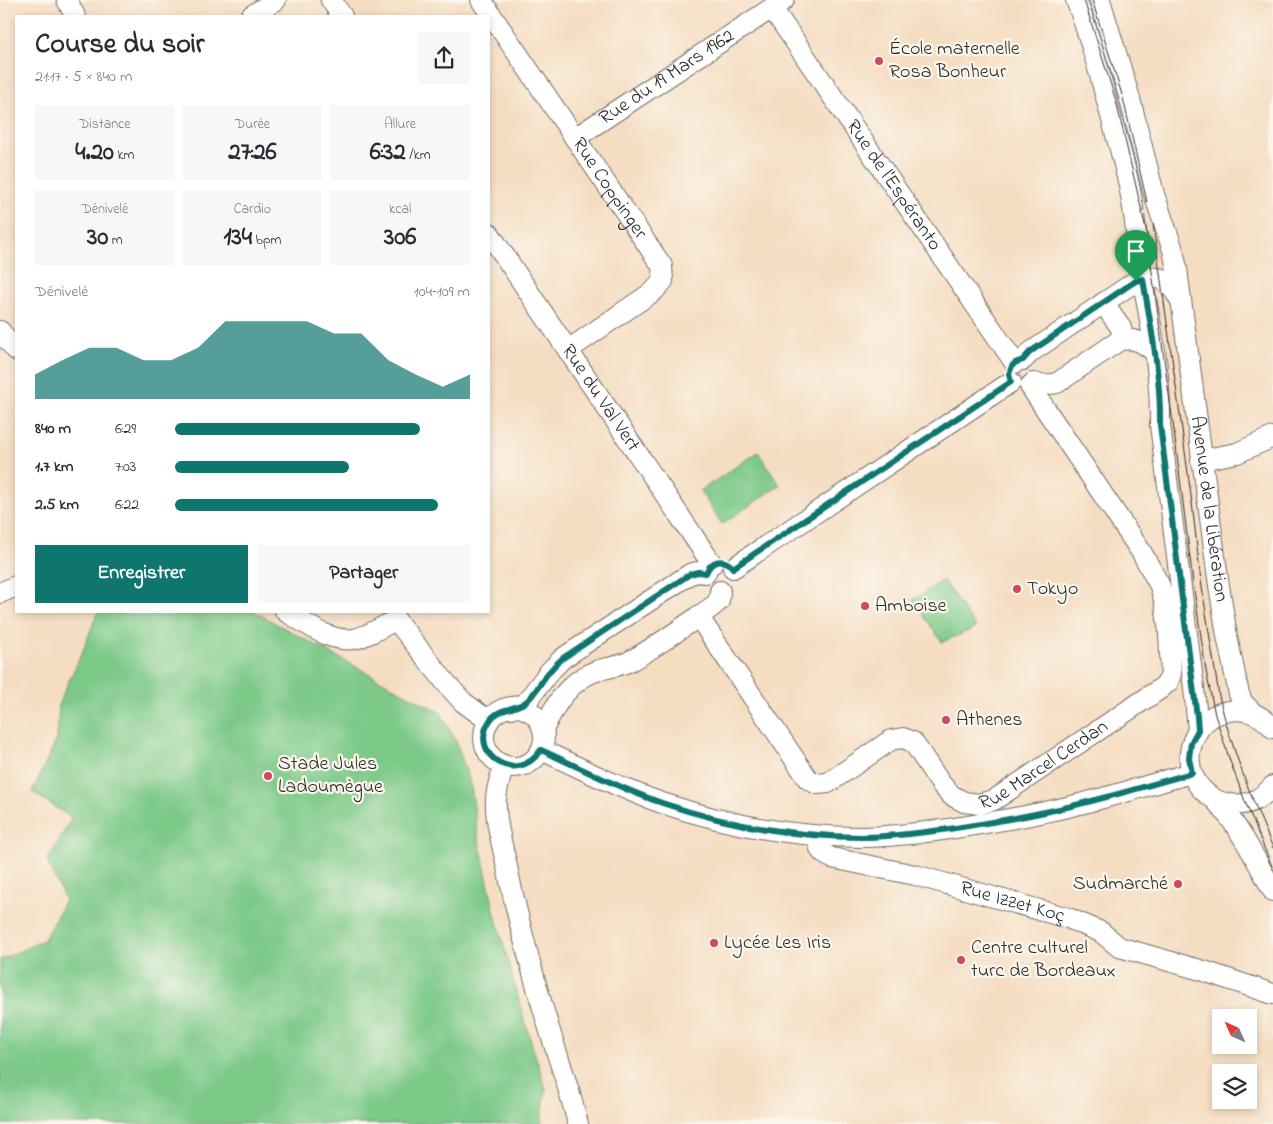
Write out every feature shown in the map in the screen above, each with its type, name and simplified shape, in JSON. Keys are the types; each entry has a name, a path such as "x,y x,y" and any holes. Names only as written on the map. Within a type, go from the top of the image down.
{"street":[{"path":"67,0 74,15"},
{"path":"253,15 276,0"},
{"path":"331,0 341,15"},
{"name":"Rue Coppinger","path":"481,0 662,266 663,281 654,291 568,350"},
{"name":"Avenue de la Libération","path":"1076,0 1105,94 1126,171 1132,201 1155,352 1160,399 1160,425 1198,730"},
{"name":"Avenue de la Libération","path":"1100,0 1130,99 1154,194 1173,250 1227,636 1239,694 1243,703 1267,722"},
{"name":"Rue du 19 Mars 1962","path":"575,138 778,4"},
{"name":"Rue de l'Espéranto","path":"778,4 1022,375"},
{"name":"Rue du Val Vert","path":"490,234 568,350 709,568"},
{"name":"Avenue de la Libération","path":"1143,279 1161,278 1168,281 1181,301"},
{"path":"733,568 1022,375 1030,352 1128,286 1143,279"},
{"path":"1103,303 1121,328 1120,340"},
{"path":"0,331 15,349"},
{"path":"1022,375 1046,384 1056,383 1120,340 1131,339 1138,341 1155,352"},
{"name":"Rue Marcel Cerdan","path":"698,616 808,779 817,784 828,783 891,740 903,738 912,742 941,784 951,795 964,802 979,804 994,800 1160,689 1168,682 1171,674 1169,633 1165,603 1160,586 1142,553 1022,375"},
{"path":"1202,460 1237,453 1273,437"},
{"path":"511,708 528,710 534,715 540,722 544,740 541,750 529,763 512,767 496,761 486,747 484,738 486,729 489,721 495,714 503,710 523,704 548,672 563,658 690,574 709,568 721,561 726,562 733,568 736,576 735,581 729,588 720,591 715,590 708,583 709,568"},
{"path":"0,593 15,586"},
{"path":"543,730 560,698 584,677 631,661 712,607 719,601 720,591"},
{"path":"288,613 321,632 341,640 355,639 393,615 463,702 489,721"},
{"path":"1267,722 1237,710 1215,715 1198,730 1191,743 1189,758 1192,773 1197,784 1216,800 1226,804 1246,804 1254,801 1267,793 1273,786"},
{"path":"541,750 615,785 661,803 756,828 819,836 864,837 907,834 982,824 1056,810 1192,773"},
{"path":"504,765 496,796 498,828 516,911 578,1124"},
{"path":"1216,800 1234,822 1273,891"},
{"name":"Rue Izzet Koç","path":"819,836 818,845 825,855 832,858 915,875 1068,918 1101,932 1119,947 1272,993"}],"green space":[{"path":"758,452 780,485 722,524 700,491"},
{"path":"943,580 976,628 942,642 913,600"},
{"path":"97,613 257,613 441,713 457,744 471,786 478,836 495,914 524,1019 546,1089 541,1124 0,1124 0,960 44,940 65,900 47,861 72,818 32,792 57,739 59,703"}],"tram line":[{"path":"1084,0 1116,101 1146,229 1193,582 1206,671 1215,715 1246,804 1273,869"},
{"path":"1092,0 1123,98 1147,202"},
{"path":"1153,224 1201,581 1219,696 1236,754 1273,848"}],"place":[{"name":"École maternelle Rosa Bonheur","path":"879,61"},
{"name":"Tokyo","path":"1017,589"},
{"name":"Amboise","path":"865,606"},
{"name":"Athenes","path":"946,720"},
{"name":"Stade Jules Ladoumègue","path":"268,776"},
{"name":"Sudmarché","path":"1178,884"},
{"name":"Lycée Les Iris","path":"714,943"},
{"name":"Centre culturel turc de Bordeaux","path":"961,960"}],"route":[{"path":"1143,279 1155,352 1160,399 1160,425 1196,707 1198,730 1191,743 1189,758 1192,773 1047,812 982,824 907,834 864,837 819,836 756,828 661,803 615,785 541,750 529,763 512,767 496,761 490,754 484,738 489,721 495,714 523,704 528,700 548,672 563,658 690,574 706,573 709,566 716,561 726,562 733,568 1011,382 1010,369 1015,363 1023,360 1030,352 1136,281 1143,279"}]}
